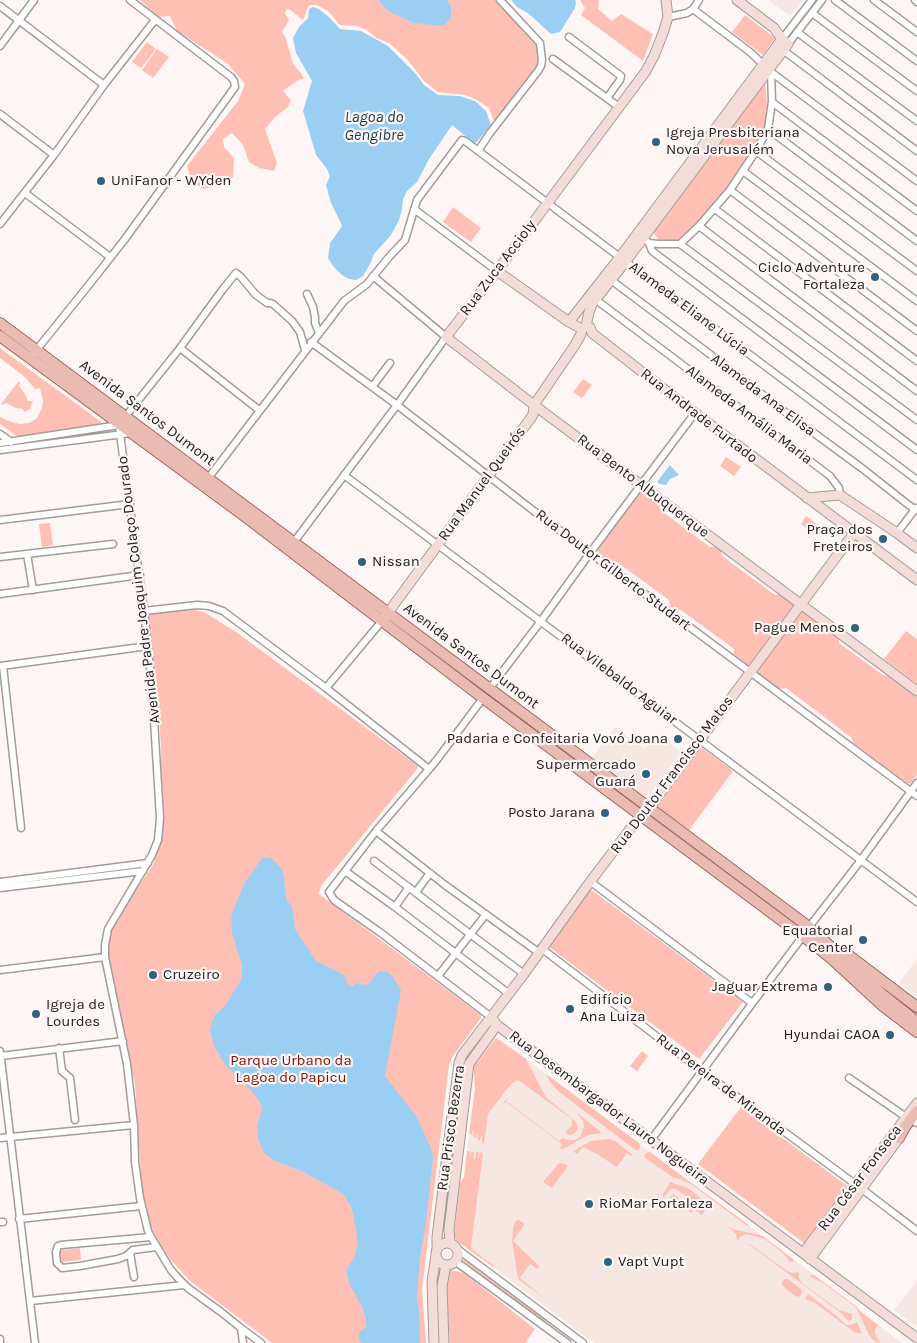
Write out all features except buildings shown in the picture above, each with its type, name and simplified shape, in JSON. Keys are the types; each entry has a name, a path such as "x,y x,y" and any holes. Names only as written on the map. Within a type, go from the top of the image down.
{"main road":[{"name":"Avenida Santos Dumont","path":"0,322 33,354 81,390 131,433 205,482 385,617 490,688 649,807 722,869"},
{"name":"Avenida Santos Dumont","path":"0,336 33,354"},
{"name":"Avenida Santos Dumont","path":"121,425 294,542 483,698 641,815 722,869 806,932 832,948 883,995 917,1022"},
{"path":"548,746 555,737"},
{"path":"561,756 568,746"},
{"name":"Avenida Santos Dumont","path":"806,932 883,1006 917,1032"},
{"path":"832,948 848,955 917,1006"},
{"path":"899,1138 905,1127 914,1119"}],"street":[{"path":"0,46 34,0"},
{"path":"33,354 110,257 235,88 233,78 130,0"},
{"path":"478,151 490,132 538,71 542,60 540,43 500,0"},
{"path":"666,0 668,16 682,14 693,9 699,0"},
{"path":"737,0 774,28 785,44 917,150"},
{"path":"595,299 611,280 623,259 647,240 785,44 812,0"},
{"path":"785,44 822,0"},
{"path":"834,0 917,61"},
{"path":"874,0 917,32"},
{"path":"0,6 104,85"},
{"path":"693,9 917,181"},
{"path":"812,13 917,91"},
{"name":"Rua Zuca Accioly","path":"294,542 619,107 650,63 664,33 668,16"},
{"path":"1,221 25,193 104,85 155,20"},
{"path":"797,32 917,121"},
{"path":"569,37 620,76 620,80 607,98"},
{"path":"553,59 619,107"},
{"path":"680,244 716,208 730,190 768,129 772,102 768,68"},
{"path":"569,322 584,302 623,259 768,68"},
{"path":"772,102 917,211"},
{"path":"0,114 54,155"},
{"path":"768,129 917,241"},
{"name":"Alameda Eliane Lúcia","path":"414,209 417,200 464,140 917,480"},
{"path":"756,151 917,271"},
{"path":"743,171 917,301"},
{"path":"730,190 917,331"},
{"path":"25,193 110,257"},
{"path":"716,208 917,361"},
{"path":"205,482 344,301 363,287 405,240 414,209"},
{"name":"Rua Andrade Furtado","path":"414,209 497,271 569,322 585,331 917,580"},
{"path":"699,226 917,391"},
{"path":"647,240 680,244 917,420"},
{"path":"647,240 652,251 917,450"},
{"path":"0,450 66,442 121,425 222,289 236,273 255,294 267,303 273,304 292,321 300,332 305,350"},
{"name":"Rua Bento Albuquerque","path":"372,276 446,337 534,405 917,691"},
{"name":"Alameda Ana Elisa","path":"611,280 916,508"},
{"path":"307,294 313,307 315,323 319,333"},
{"name":"Rua Manuel Queirós","path":"385,617 533,415 534,405 585,331 589,312 595,299"},
{"name":"Alameda Amália Maria","path":"595,299 830,476 839,488 840,495 917,548"},
{"path":"584,302 582,315 585,331"},
{"name":"Rua Doutor Gilberto Studart","path":"311,342 397,405 590,553 914,793"},
{"path":"180,348 259,410"},
{"path":"372,387 390,363"},
{"path":"490,688 695,414"},
{"path":"0,443 121,425"},
{"name":"Avenida Padre Joaquim Colaço Dourado","path":"121,425 148,646 160,825 158,842 148,863 107,930 104,945 127,1064 134,1125 135,1162 141,1206 148,1231 156,1247 171,1270 184,1285 261,1343"},
{"path":"0,434 10,442"},
{"path":"65,434 66,442"},
{"path":"33,439 35,446"},
{"name":"Rua Vilebaldo Aguiar","path":"344,475 917,902"},
{"path":"807,498 840,495"},
{"path":"0,520 130,504"},
{"path":"897,533 916,508"},
{"name":"Rua Doutor Francisco Matos","path":"490,1017 854,534"},
{"path":"0,557 113,544"},
{"path":"27,554 33,590"},
{"path":"0,594 140,576"},
{"path":"144,611 197,605 217,608 223,611 326,688 429,769"},
{"path":"326,688 385,617"},
{"path":"21,828 2,666 148,646"},
{"path":"483,698 429,769 345,871 508,993"},
{"path":"651,1140 752,1003 914,793 917,783"},
{"name":"Rua Pereira de Miranda","path":"376,831 486,914 540,950 917,1231"},
{"path":"374,861 524,974"},
{"path":"0,882 148,863"},
{"path":"0,888 143,871"},
{"name":"Rua Desembargador Lauro Nogueira","path":"345,871 329,892 334,900 438,976 490,1017 496,1025 916,1338"},
{"path":"416,892 430,873"},
{"path":"591,882 752,1003"},
{"path":"395,907 409,887"},
{"path":"438,976 486,914"},
{"path":"0,970 105,957"},
{"name":"Rua Prisco Bezerra","path":"434,1343 432,1281 459,1063 490,1017"},
{"name":"Rua Prisco Bezerra","path":"453,1246 449,1229 469,1064 496,1025"},
{"path":"35,1343 0,1054 123,1041"},
{"path":"59,1048 62,1071 70,1078 75,1120"},
{"path":"849,1078 914,1119"},
{"name":"Rua César Fonseca","path":"807,1256 858,1187 914,1119 917,1103"},
{"path":"0,1138 134,1125"},
{"name":"Rua César Fonseca","path":"858,1187 899,1138"},
{"path":"19,1219 141,1206"},
{"path":"151,1237 61,1245 58,1246 56,1252 57,1264 62,1268 80,1266 118,1259 132,1252 156,1247"},
{"path":"131,1238 134,1277"},
{"path":"567,1343 450,1263 441,1263 438,1260 437,1252 443,1244 453,1246 583,1343"},
{"path":"444,1343 442,1286 450,1263 458,1255 453,1246"},
{"path":"30,1301 184,1285"},
{"path":"547,1329 554,1322"},
{"path":"240,1328 243,1343"}],"shaded area":[{"path":"768,0 803,0 790,16"},
{"path":"615,727 645,749 657,733 682,752 650,794 644,796 592,758"},
{"path":"917,959 917,997 899,983"},
{"name":"RioMar Fortaleza","path":"495,1038 498,1038 856,1306 902,1343 594,1343 455,1239 460,1183 464,1177 475,1089 474,1067"},
{"path":"917,1280 917,1327 894,1310"}],"green space":[{"path":"140,0 379,0 383,6 451,5 447,0 497,0 533,40 538,49 539,64 495,124 489,108 465,95 438,92 423,80 408,60 389,43 376,38 367,30 357,26 340,25 328,11 317,5 309,5 303,20 289,9 286,10 285,14 289,20 282,32 285,36 293,64 304,79 298,80 283,91 291,100 288,107 275,117 265,129 277,163 274,171 259,168 249,162 243,145 232,133 223,139 224,147 234,158 233,177 223,185 203,189 191,180 187,166 238,101 245,84 227,63 177,31 170,16 158,17"},
{"path":"580,0 599,0 598,9 612,21 621,14 653,34 643,61 581,15 585,8"},
{"path":"745,15 775,38 763,55 732,32"},
{"path":"147,42 156,49 141,68 132,62"},
{"path":"157,49 169,57 153,78 142,70"},
{"path":"765,80 768,117 766,127 754,149 709,212 681,240 659,240 652,231"},
{"path":"453,207 481,228 471,242 443,222"},
{"path":"0,348 100,421 100,426 18,437 0,424 0,417 20,424 29,423 36,419 42,408 43,401 40,388 35,389 25,377 0,358"},
{"path":"583,379 592,385 582,398 573,392"},
{"path":"19,381 19,386 28,401 33,401 30,409 24,412 23,409 6,403 1,404"},
{"path":"726,457 741,467 734,476 720,466"},
{"path":"642,491 659,503 660,510 710,547 716,546 721,550 722,556 775,595 780,594 793,603 792,609 750,664 748,665 734,654 734,649 681,610 676,610 670,606 669,600 617,562 610,562 598,552 597,550"},
{"path":"806,516 821,527 815,535 801,524"},
{"path":"50,523 53,545 42,547 39,524"},
{"name":"Parque Urbano da Lagoa do Papicu","path":"195,610 204,612 236,632 418,766 321,886 319,894 481,1015 481,1018 453,1056 449,1065 422,1290 426,1343 272,1343 190,1281 171,1260 157,1239 150,1224 142,1193 135,1084 108,946 114,923 153,865 162,839 161,746 148,614"},
{"path":"802,612 839,638 839,643 883,675 890,676 917,696 917,775 911,783 907,783 853,743 852,738 786,688 779,689 758,674 759,668"},
{"path":"906,631 917,639 917,684 884,659"},
{"path":"702,748 733,771 689,830 658,806"},
{"path":"590,889 743,1002 699,1059 549,947"},
{"path":"496,1038 526,1059 547,1098 576,1122 578,1127 575,1133 570,1135 565,1133 572,1125 572,1119 518,1080 510,1085 488,1114 484,1144 482,1136 480,1141 477,1139 478,1133 476,1138 473,1136 474,1130 472,1135 469,1133 475,1089 474,1067"},
{"path":"642,1051 648,1056 637,1071 630,1066"},
{"path":"546,1074 639,1143 640,1147 637,1151 558,1091"},
{"path":"508,1097 506,1101 559,1141 562,1138 575,1140 582,1133 583,1121 576,1112 602,1133 588,1135 561,1149 562,1144 506,1102 502,1105"},
{"path":"741,1107 847,1186 804,1243 698,1164"},
{"path":"609,1139 615,1141 633,1155 627,1153 617,1167 583,1147 577,1154 573,1151 591,1141"},
{"path":"467,1151 470,1151 470,1158 471,1152 474,1152 474,1159 476,1152 479,1152 478,1158 480,1152 483,1153 471,1247 493,1267 456,1240 454,1235 460,1183 464,1177"},
{"path":"650,1152 750,1226 746,1225 691,1184 671,1176 644,1157 646,1153"},
{"path":"559,1163 568,1166 552,1188 543,1182"},
{"path":"670,1182 688,1188 702,1199 701,1205 674,1188 663,1198 663,1194"},
{"path":"673,1194 697,1210 705,1208 708,1204 710,1205 702,1215 694,1209 691,1213 671,1198 668,1202"},
{"path":"518,1220 524,1223 524,1225 513,1241 539,1266 537,1269 530,1264 520,1278 544,1298 518,1279 512,1240 513,1227"},
{"path":"725,1224 732,1229 763,1236 794,1260 793,1262 790,1262 783,1253 765,1239 746,1234 737,1241 736,1234"},
{"path":"747,1243 787,1271 798,1272 802,1283 839,1310 852,1314 852,1319 847,1320 840,1312"},
{"path":"80,1248 81,1260 61,1262 60,1250"},
{"path":"463,1258 546,1319 545,1321 463,1261"},
{"path":"450,1270 464,1273 535,1329 525,1343 450,1343 446,1286"},
{"path":"814,1275 856,1306 878,1325 875,1333 880,1343 874,1341 869,1335 856,1307 822,1282 809,1276"},
{"path":"784,1279 788,1279 801,1289 801,1295 795,1296 782,1285"},
{"path":"808,1294 846,1325 857,1322 862,1334 854,1332 815,1303 805,1299"}],"water":[{"path":"379,0 447,0 451,5 451,17 444,26 414,23 390,12"},
{"path":"511,0 575,0 576,2 575,8 560,32 551,34"},
{"name":"Lagoa do Gengibre","path":"313,7 319,9 340,29 361,31 388,46 416,74 424,85 438,95 460,96 475,101 486,111 491,125 475,144 452,125 429,159 417,182 407,191 403,199 399,220 391,235 374,254 363,276 356,280 342,275 328,258 330,243 342,226 331,203 326,185 330,176 316,155 303,111 312,81 296,53 293,38 299,27 308,18 309,9"},
{"path":"670,465 679,475 670,479 666,485 660,484 657,482"},
{"path":"263,857 271,858 282,869 286,899 292,907 295,929 316,961 346,976 344,978 347,980 346,983 352,987 356,983 367,985 379,971 387,972 392,976 401,990 385,1076 417,1117 432,1151 433,1158 420,1257 417,1296 420,1343 361,1343 359,1332 365,1328 366,1320 363,1309 350,1285 346,1271 354,1258 358,1243 351,1206 344,1195 338,1191 302,1171 275,1161 264,1153 258,1139 257,1125 262,1111 260,1102 245,1083 226,1066 214,1046 210,1030 213,1019 225,1006 242,978 242,965 232,933 232,913 245,882"}],"place":[{"name":"Igreja Presbiteriana Nova Jerusalém","path":"656,142"},
{"name":"UniFanor - WYden","path":"101,181"},
{"name":"Ciclo Adventure Fortaleza","path":"875,277"},
{"name":"Praça dos Freteiros","path":"883,539"},
{"name":"Nissan","path":"362,562"},
{"name":"Pague Menos","path":"855,628"},
{"name":"Padaria e Confeitaria Vovó Joana","path":"678,739"},
{"name":"Supermercado Guará","path":"646,774"},
{"name":"Posto Jarana","path":"605,813"},
{"name":"Equatorial Center","path":"863,940"},
{"name":"Cruzeiro","path":"153,975"},
{"name":"Jaguar Extrema","path":"828,987"},
{"name":"Edifício Ana Luiza","path":"570,1009"},
{"name":"Igreja de Lourdes","path":"36,1014"},
{"name":"Hyundai CAOA","path":"890,1035"},
{"name":"RioMar Fortaleza","path":"589,1204"},
{"name":"Vapt Vupt","path":"608,1262"}]}
